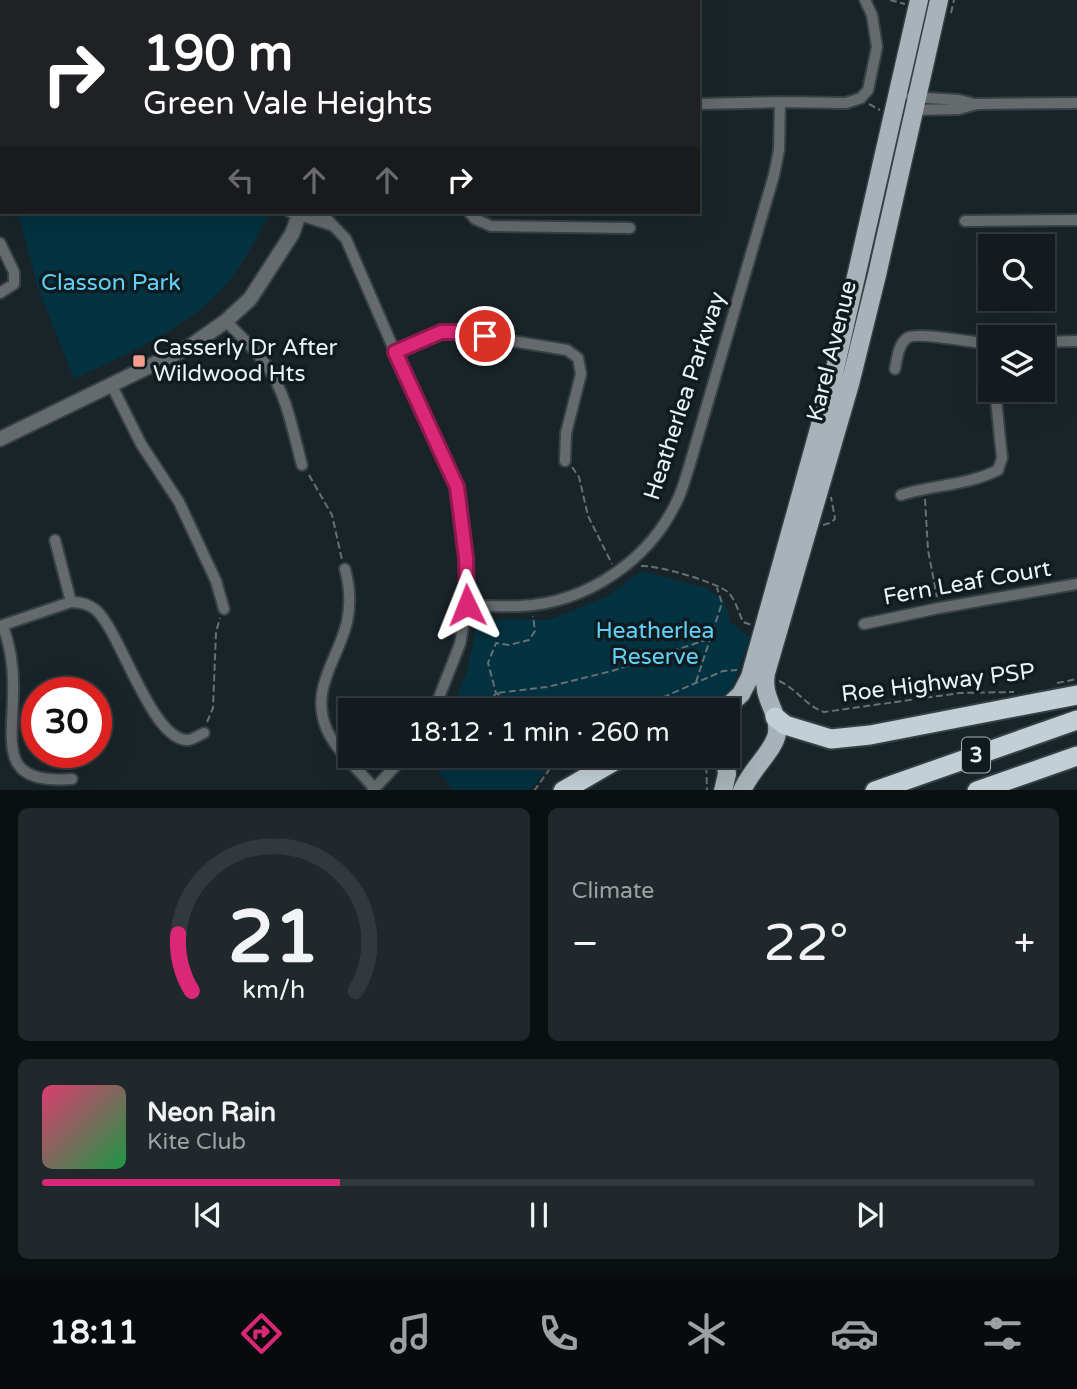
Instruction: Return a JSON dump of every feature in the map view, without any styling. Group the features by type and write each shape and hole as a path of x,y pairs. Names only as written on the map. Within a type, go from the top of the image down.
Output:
{"highway":[{"path":"773,713 785,725 831,739 870,735 1077,695"},
{"name":"3","path":"875,790 1077,720"},
{"name":"3","path":"977,790 1077,757"},
{"path":"563,790 602,768"}],"main road":[{"name":"Karel Avenue","path":"732,698 747,687 750,677 823,417 901,104 939,0"},
{"name":"Karel Avenue","path":"742,790 751,773 773,746 778,731 765,695 766,673 837,431 888,224 914,2"},
{"path":"856,282 860,285 866,284 877,239 888,224"},
{"path":"740,702 753,702 773,713"},
{"path":"723,790 727,768"}],"street":[{"path":"700,104 846,103 861,98 867,90 877,47 872,15 865,0"},
{"path":"901,104 959,100 976,104 1077,103"},
{"name":"Heatherlea Parkway","path":"467,605 532,605 580,593 617,573 639,555 660,531 677,502 689,467 774,175 779,150 780,102"},
{"path":"0,439 189,347 226,321 250,299 280,252 283,233 293,214"},
{"path":"297,214 337,228"},
{"path":"320,214 346,239 457,487 466,558 467,605 460,644 439,698"},
{"path":"470,214 491,226 629,228"},
{"path":"965,221 1077,220"},
{"path":"0,243 14,272 14,284 0,293"},
{"path":"226,321 257,353 272,374 284,400 302,465"},
{"path":"395,352 441,332 457,332 566,350 578,358 582,374 566,433 565,461"},
{"path":"895,369 900,347 908,337 920,334 978,342"},
{"path":"1055,342 1077,341"},
{"path":"112,386 141,444 179,502 216,581 224,609"},
{"path":"901,495 986,476 998,470 1002,458 996,402"},
{"path":"55,540 71,602"},
{"path":"345,569 350,589 347,624 327,671 321,703 324,719 335,743 373,789 393,768"},
{"name":"Fern Leaf Court","path":"864,624 1077,584"},
{"path":"72,779 46,779 29,774 13,755 10,740 13,671 8,639 1,626 71,602 83,603 96,609 113,633 137,685 164,727 176,737 188,740 204,733"}],"path":[{"path":"890,0 914,2"},
{"path":"861,98 873,108 901,104"},
{"path":"565,461 576,470 588,516 617,573"},
{"path":"302,465 332,514 345,569"},
{"path":"924,488 928,550 936,595"},
{"path":"636,567 644,565 717,586 729,593 743,622 753,625"},
{"path":"696,683 722,603 717,586"},
{"path":"505,698 496,693 488,663 496,643 509,645 529,640 536,632 532,605"},
{"path":"204,733 213,708 216,632 224,609"},
{"path":"493,698 496,693 547,687 612,671 709,639"},
{"path":"662,698 723,671 738,670"},
{"name":"Roe Highway PSP","path":"771,679 786,684 813,708 824,712 960,693 1021,691"},
{"name":"Roe Highway PSP","path":"1055,684 1077,679"},
{"path":"534,790 550,768"},
{"path":"706,768 707,790"}],"green space":[{"name":"Classon Park","path":"19,214 269,214 233,275 202,308 168,332 74,379 38,288"},
{"name":"Heatherlea Reserve","path":"641,571 706,588 725,602 730,622 750,637 731,691 723,698 456,698 467,671 477,625 484,619 549,620 606,597"},
{"path":"436,768 549,768 529,790 453,790"}],"place":[{"name":"Casserly Dr After Wildwood Hts","path":"139,361"}],"route":[{"path":"467,605 466,558 457,487 395,352 441,332 485,336"}]}
